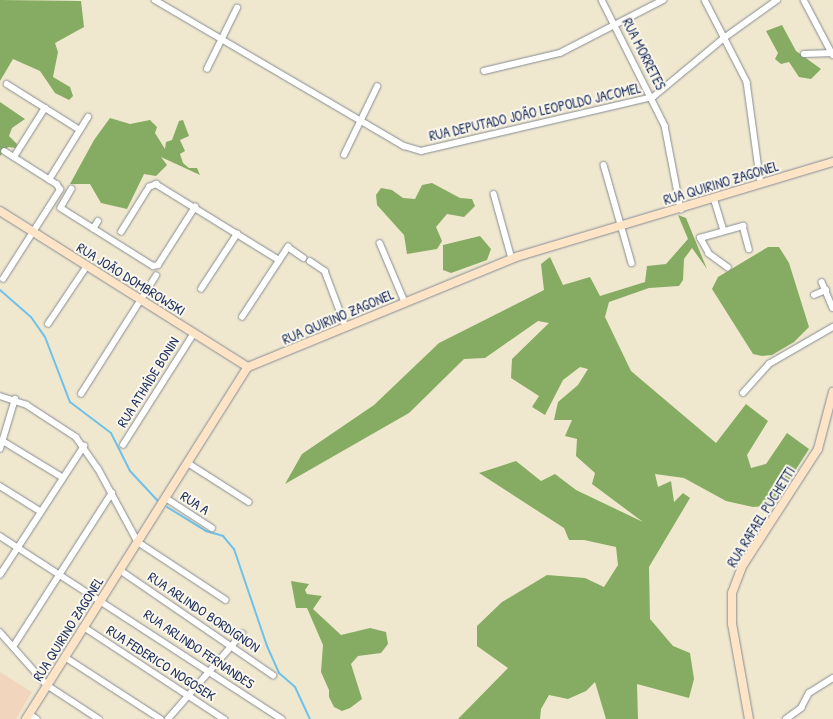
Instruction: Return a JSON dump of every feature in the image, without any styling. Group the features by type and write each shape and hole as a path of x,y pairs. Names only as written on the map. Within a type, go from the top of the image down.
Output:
{"street":[{"name":"RUA DEPUTADO JOÃO LEOPOLDO JACOMEL","path":"155,0 404,146 421,151 652,97 724,38 777,0"},
{"name":"RUA MORRETES","path":"602,0 652,97 669,138 681,208"},
{"path":"484,71 560,53 663,0"},
{"path":"705,0 749,89 762,184"},
{"path":"804,0 833,54 804,54"},
{"path":"207,69 237,8"},
{"path":"7,84 80,130"},
{"path":"344,155 377,87"},
{"path":"14,157 45,108"},
{"path":"49,180 88,117"},
{"path":"3,279 57,196 59,188 5,152"},
{"name":"RUA QUIRINO ZAGONEL","path":"28,716 248,367 512,258 833,162"},
{"path":"604,165 632,263"},
{"path":"121,232 154,184 195,207 279,260"},
{"path":"72,189 61,208 155,266 195,207"},
{"path":"494,194 512,258"},
{"path":"714,198 724,231"},
{"name":"RUA JOÃO DOMBROWSKI","path":"0,211 248,367"},
{"path":"94,229 98,222"},
{"path":"728,268 709,254 700,238 743,226 749,249"},
{"path":"201,289 237,234"},
{"path":"380,243 405,302"},
{"path":"242,317 288,247 325,271 346,327"},
{"path":"48,324 87,266"},
{"path":"81,394 156,276"},
{"path":"822,282 833,308"},
{"path":"814,295 826,290"},
{"path":"743,393 769,364 833,327"},
{"name":"RUA ATHAÍDE BONIN","path":"123,445 194,333"},
{"name":"RUA RAFAEL PUCHETTI","path":"749,719 732,624 732,593 743,565 818,450 833,392"},
{"path":"0,396 15,399 63,427 84,446 138,542 226,600"},
{"path":"0,449 15,399"},
{"path":"3,441 62,477"},
{"path":"0,575 62,477 84,446"},
{"path":"188,463 250,502"},
{"path":"0,486 40,511"},
{"path":"13,647 112,493"},
{"name":"RUA A","path":"166,498 212,528"},
{"name":"RUA ARLINDO FERNANDES","path":"0,536 102,599 282,719"},
{"name":"RUA ARLINDO BORDIGNON","path":"120,570 233,645 273,675"},
{"name":"RUA FEDERICO NOGOSEK","path":"84,627 224,719"},
{"path":"0,632 47,686 99,719"},
{"path":"168,719 242,634"},
{"path":"65,657 161,719"},
{"path":"786,719 801,708 809,693 833,678"},
{"path":"28,716 37,719"}],"shaded area":[{"path":"0,672 32,692 16,719 0,719"}],"green space":[{"path":"0,0 81,1 84,27 55,43 58,52 53,77 70,87 73,96 69,100 55,93 40,71 13,59 0,81"},
{"path":"782,25 796,51 821,69 811,79 799,77 789,62 781,64 775,59 778,53 766,31"},
{"path":"0,102 25,119 12,128 9,136 17,144 16,148 8,147 0,156"},
{"path":"110,118 130,124 150,120 157,127 155,133 165,149 166,142 172,140 179,121 183,120 189,136 180,140 185,151 180,154 183,163 189,168 197,168 200,175 161,157 167,165 156,176 144,174 127,209 101,203 90,184 70,184 94,140"},
{"path":"432,183 460,198 472,199 475,206 464,217 447,214 436,227 442,241 437,249 407,254 404,235 377,205 376,195 381,188 392,190 403,198 415,199 422,185"},
{"path":"678,215 686,218 707,269 692,248 684,259 683,280 679,286 649,288 609,302 605,317 631,371 716,443 746,404 768,421 747,455 751,468 766,464 787,433 809,449 773,505 753,507 726,501 684,478 655,474 658,487 671,481 674,502 683,493 690,498 649,567 650,619 673,646 690,653 694,679 689,698 637,684 638,719 606,719 595,682 586,691 568,699 549,695 541,709 540,719 458,719 508,668 477,646 477,626 502,602 547,575 585,578 604,587 618,565 616,547 584,540 569,540 564,528 479,473 516,461 541,481 555,474 576,490 643,522 592,484 595,473 576,456 577,439 565,436 572,420 554,420 558,402 578,385 588,369 580,367 563,380 545,415 532,407 539,396 511,378 512,359 549,323 538,321 485,358 464,359 409,413 285,484 302,454 374,405 439,343 544,290 541,264 550,257 563,285 590,277 600,296 645,282 647,266 666,264 688,239"},
{"path":"480,236 491,249 487,260 451,273 443,270 443,245"},
{"path":"768,247 779,247 789,263 809,327 794,342 772,355 762,356 753,354 712,289 718,277"},
{"path":"291,581 309,584 305,590 307,594 322,596 313,609 341,635 370,628 386,632 388,644 381,653 358,656 351,664 362,699 350,708 342,711 334,707 329,697 329,690 321,672 323,645 307,608 296,608"}],"waterway":[{"path":"0,290 31,317 45,337 70,402 111,433 130,471 157,500"},
{"path":"167,507 206,531 223,536 234,549 267,646 279,673 295,687 310,719"}]}
